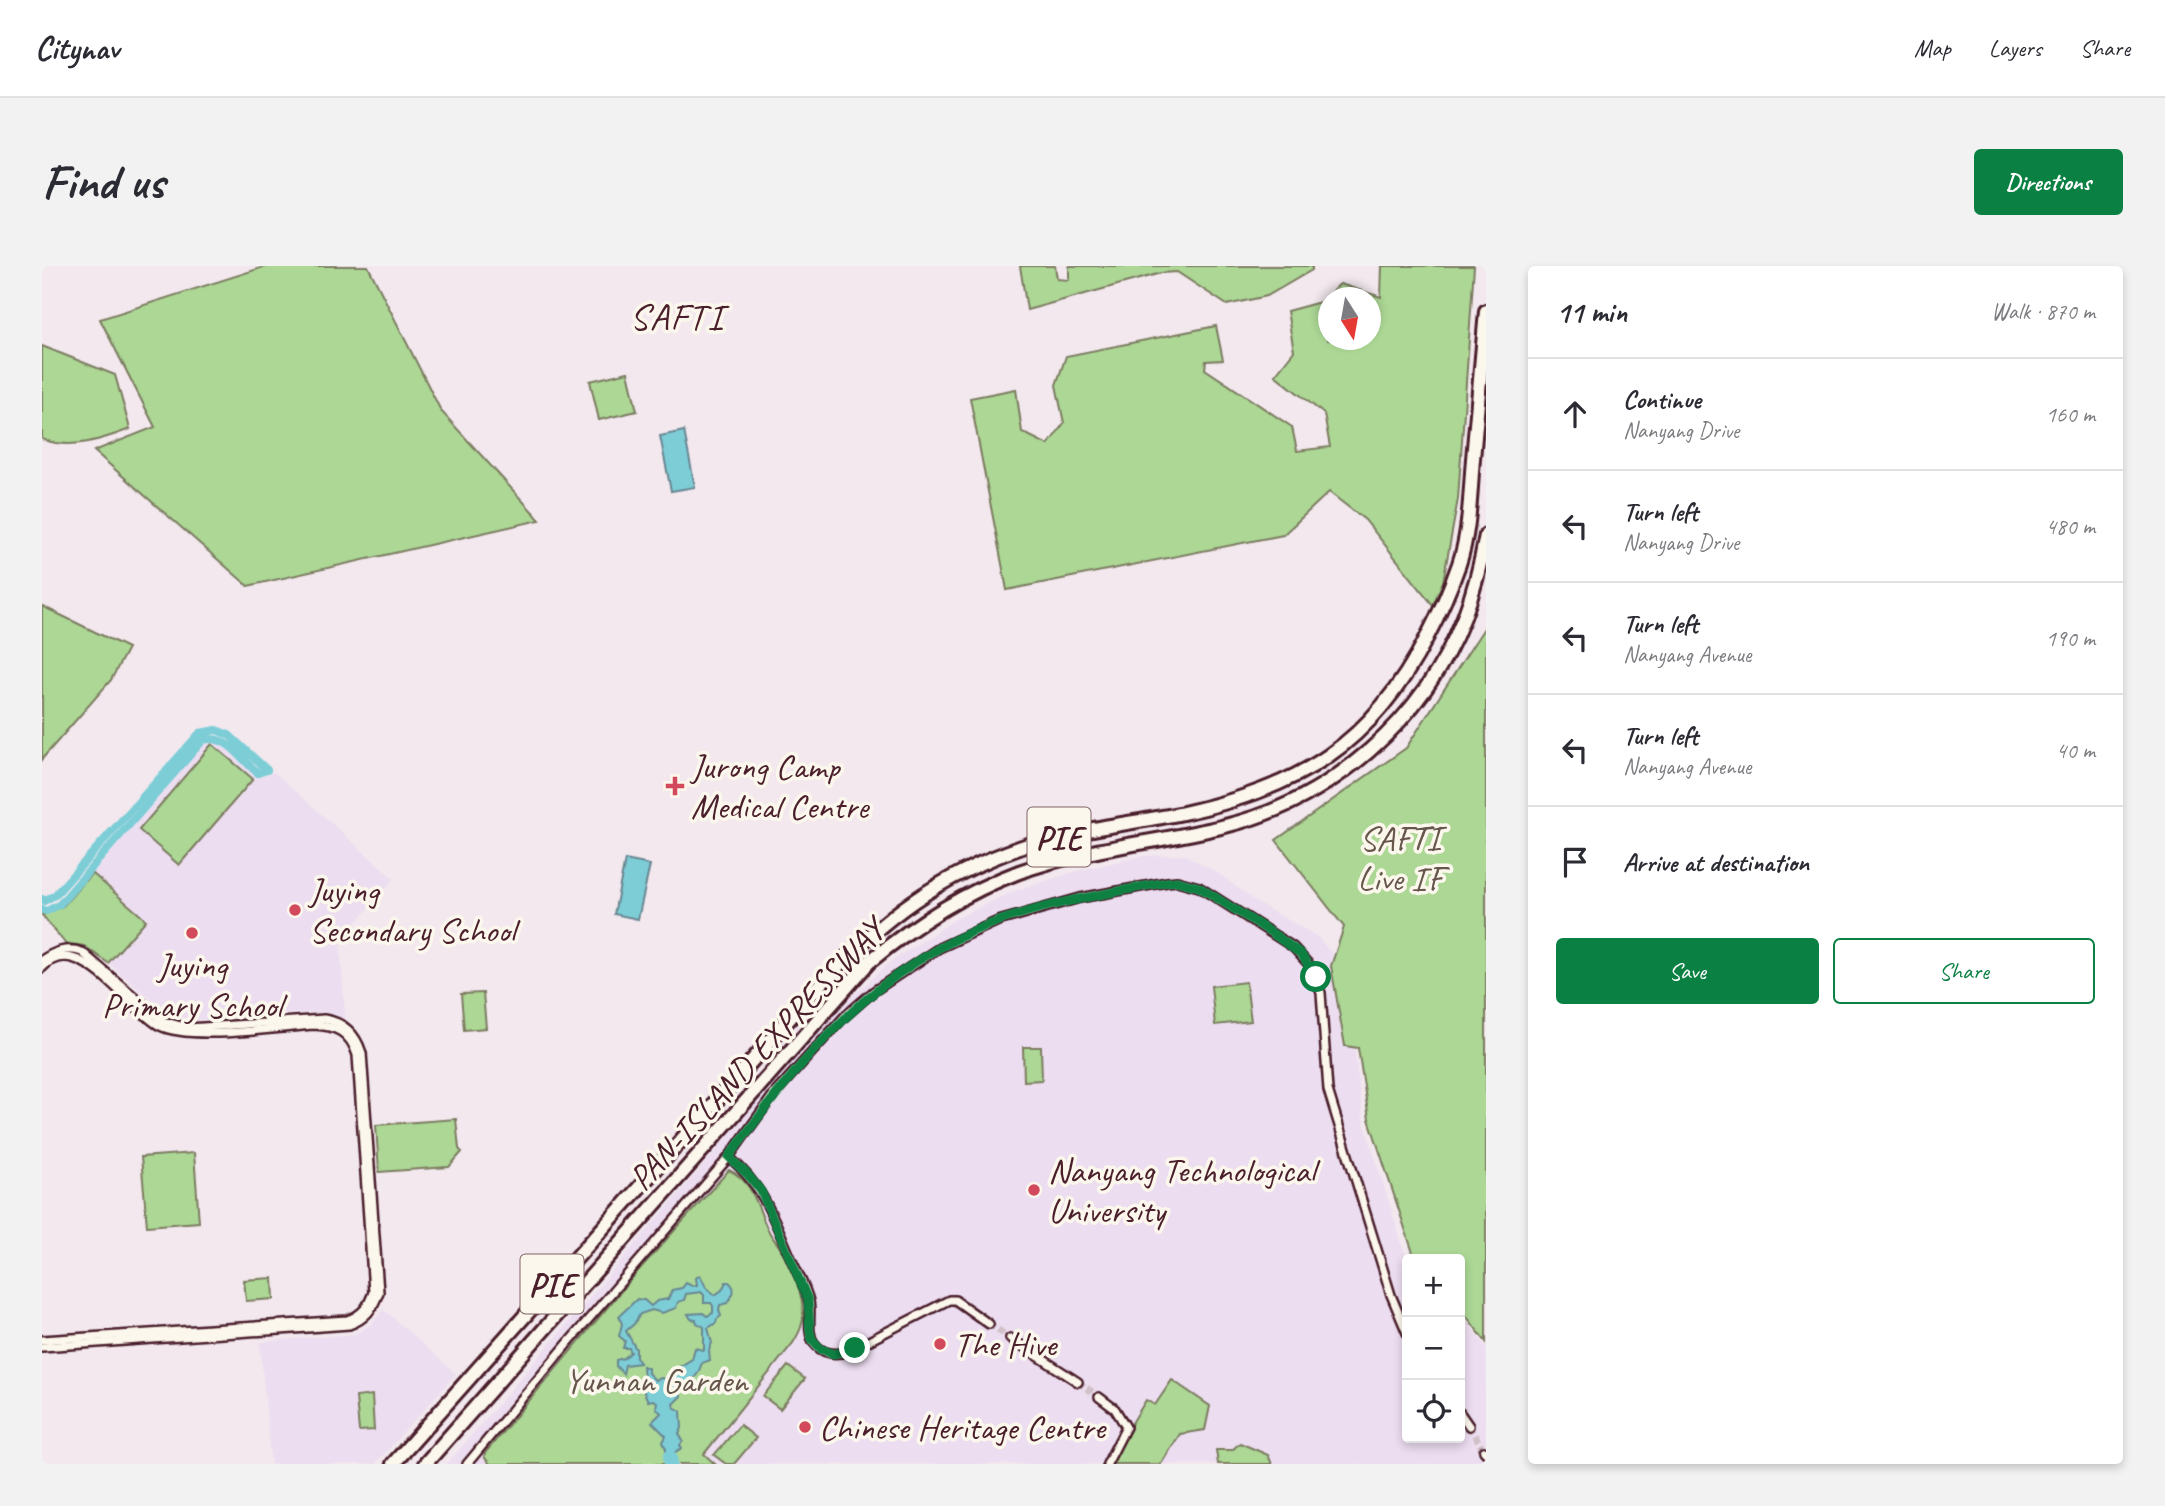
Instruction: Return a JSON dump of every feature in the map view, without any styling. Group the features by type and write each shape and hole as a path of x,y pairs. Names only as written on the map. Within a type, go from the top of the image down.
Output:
{"highway":[{"name":"PAN-ISLAND EXPRESSWAY","path":"394,1464 711,1104 857,945 883,923 935,886 986,862 1048,839 1207,808 1261,791 1300,774 1318,762 1366,726 1384,707 1411,668 1442,606 1459,563 1468,510 1486,311"},
{"name":"PAN-ISLAND EXPRESSWAY","path":"425,1464 869,962 916,925 955,901 996,881 1062,859 1169,839 1246,820 1296,800 1364,756 1404,716 1440,666 1464,618 1480,566 1486,535"}],"street":[{"path":"480,1464 470,1461 729,1157 774,1094 844,1017 874,991 918,960 961,936 990,924 1062,902 1167,882 1199,887 1293,947 1312,968 1321,993 1328,1090 1391,1296 1402,1321"},
{"path":"42,960 53,953 66,950 82,952 163,1021 175,1026 201,1027 324,1019 334,1020 345,1026 359,1042 362,1053 379,1292 370,1312 360,1321 349,1325 42,1347"},
{"path":"42,968 55,958 79,959 91,966 152,1020 182,1033 314,1025 332,1026 348,1037 357,1055 373,1292 365,1310 357,1317 347,1320 42,1340"},
{"path":"729,1157 748,1175 766,1202 808,1300 810,1332 815,1345 821,1349 834,1354 847,1352 949,1300 955,1300 989,1324"},
{"path":"1010,1338 1078,1382"},
{"path":"1099,1397 1115,1409 1126,1427 1107,1464"},
{"path":"1465,1420 1469,1426"}],"shaded area":[{"name":"Juying Secondary School","path":"212,741 221,744 254,773 264,776 274,772 394,879 340,941 345,1018 322,1012 196,1020 177,1018 163,1010 108,963 145,920 92,873 203,745"},
{"name":"Nanyang Technological University","path":"1185,855 1219,874 1256,902 1316,936 1337,959 1354,1045 1363,1119 1405,1254 1402,1254 1402,1443 1465,1443 1465,1318 1486,1347 1486,1464 447,1464 831,1016 890,962 956,919 1014,891 1081,870 1144,856"},
{"path":"383,1309 456,1374 375,1464 271,1464 260,1342 356,1334 372,1324"}],"green space":[{"path":"267,266 368,266 441,411 540,520 248,586 94,451 155,427 100,319"},
{"path":"1020,266 1055,266 1057,279 1069,280 1069,266 1312,266 1312,270 1267,296 1227,305 1177,272 1161,273 1027,310"},
{"path":"1382,266 1474,266 1458,499 1443,582 1433,605 1365,520 1329,492 1283,535 1007,590 970,398 1016,389 1022,432 1048,445 1064,423 1056,385 1066,356 1216,326 1223,360 1206,361 1205,369 1292,427 1297,451 1330,447 1324,414 1275,375 1294,351 1287,311 1318,303 1318,350 1381,350"},
{"path":"42,346 115,375 130,429 98,440 75,444 42,439"},
{"path":"628,372 637,411 599,420 590,381"},
{"path":"42,606 128,648 111,680 42,759"},
{"name":"SAFTI Live IF","path":"1486,625 1486,1342 1465,1314 1465,1254 1413,1254 1369,1119 1358,1048 1345,1046 1331,966 1344,927 1276,840 1406,748"},
{"path":"212,744 253,779 179,865 139,830"},
{"path":"92,873 146,920 108,963 84,946 65,943 42,915 63,906"},
{"path":"1246,982 1251,1021 1215,1025 1211,986"},
{"path":"483,993 486,1028 464,1030 461,994"},
{"path":"1023,1047 1041,1047 1042,1080 1024,1081"},
{"path":"456,1119 459,1149 462,1152 449,1167 379,1172 376,1125"},
{"path":"194,1153 199,1222 147,1226 141,1157"},
{"name":"Yunnan Garden","path":"729,1170 739,1176 752,1192 768,1230 788,1263 800,1293 803,1316 801,1328 793,1343 704,1454 715,1464 490,1464 484,1457 485,1453 638,1271"},
{"path":"273,1278 274,1299 246,1301 244,1280"},
{"path":"788,1366 805,1379 780,1409 763,1396"},
{"path":"1172,1380 1210,1406 1205,1430 1180,1434 1161,1464 1107,1464 1146,1400 1155,1405"},
{"path":"372,1395 374,1430 359,1431 356,1397"},
{"path":"740,1425 756,1438 734,1464 726,1464 714,1455"},
{"path":"1240,1443 1268,1455 1272,1464 1218,1464 1216,1450 1232,1450"}],"water":[{"path":"684,431 695,487 671,491 660,436"},
{"path":"625,860 650,865 638,919 614,914"},
{"path":"700,1275 706,1287 715,1295 722,1290 726,1282 732,1285 733,1292 728,1303 720,1305 721,1316 708,1328 712,1343 709,1350 710,1360 702,1363 688,1386 681,1387 681,1396 673,1404 681,1411 682,1428 679,1434 683,1441 680,1445 682,1448 674,1453 673,1457 666,1456 663,1442 666,1436 652,1422 661,1413 656,1408 657,1402 648,1401 642,1388 632,1388 631,1384 644,1381 643,1366 648,1368 648,1373 655,1380 669,1380 679,1367 692,1359 695,1348 704,1350 704,1327 688,1314 703,1313 707,1316 713,1313 713,1306 711,1303 704,1303 704,1295 701,1292 686,1294 676,1308 662,1313 652,1310 640,1314 626,1331 640,1363 625,1365 623,1374 616,1366 616,1360 631,1352 629,1348 623,1348 625,1341 619,1336 622,1324 619,1316 637,1299 644,1300 651,1306 657,1301 668,1299 672,1290 682,1288 686,1283 697,1285 696,1278"}],"waterway":[{"path":"42,899 44,901 55,895 200,733 216,730 229,735 267,770 258,773 227,744 212,739 203,740 60,904 47,911 42,910"},
{"path":"670,1457 671,1464"}],"tunnel":[{"path":"989,1324 1010,1338"},
{"path":"1078,1382 1099,1397"},
{"path":"1469,1426 1484,1451"}],"place":[{"name":"Jurong Camp Medical Centre","path":"675,786"},
{"name":"Juying Secondary School","path":"295,910"},
{"name":"Juying Primary School","path":"192,933"},
{"name":"Nanyang Technological University","path":"1034,1190"},
{"name":"The Hive","path":"940,1344"},
{"name":"Chinese Heritage Centre","path":"805,1427"}],"district":[{"name":"SAFTI","path":"677,316"}],"route":[{"path":"855,1348 840,1354 829,1354 815,1345 810,1332 811,1312 808,1300 761,1191 729,1157 774,1094 844,1017 874,991 939,948 961,936 998,922 1062,902 1177,881 1199,887 1293,947 1312,968 1316,977"}]}
